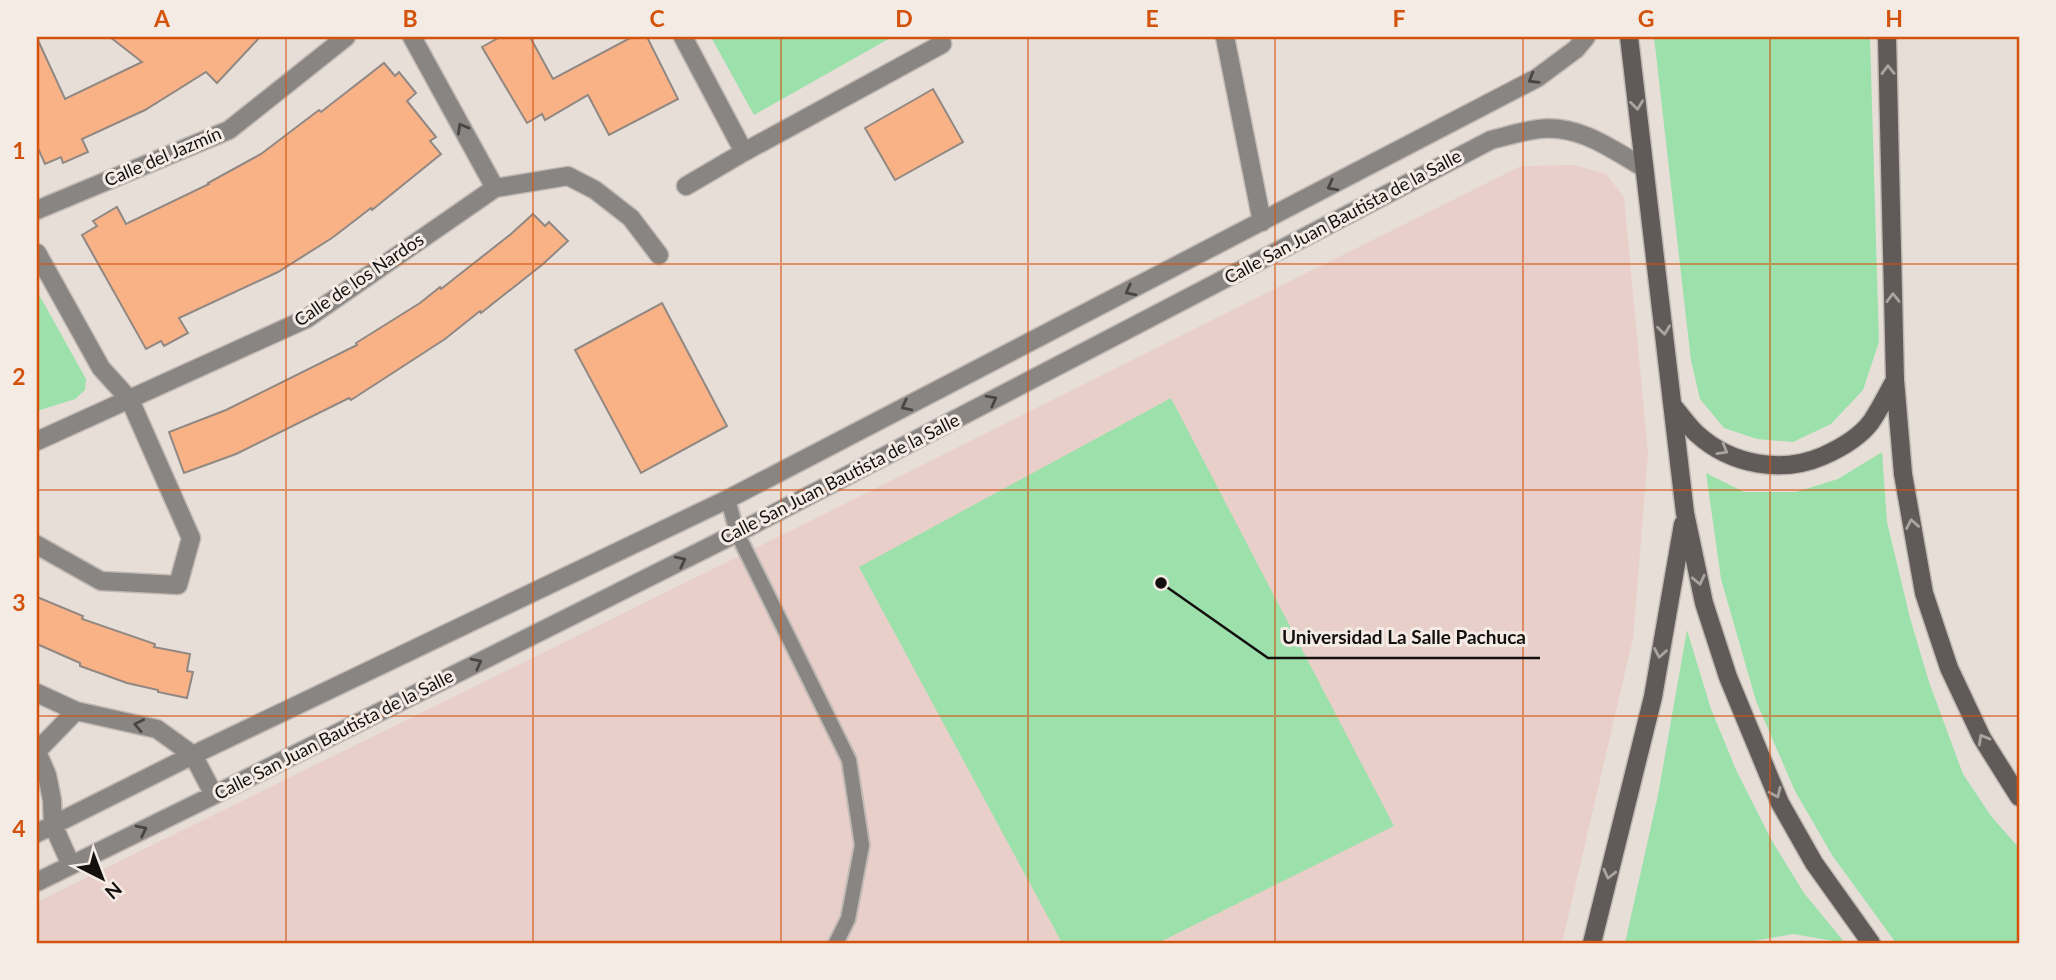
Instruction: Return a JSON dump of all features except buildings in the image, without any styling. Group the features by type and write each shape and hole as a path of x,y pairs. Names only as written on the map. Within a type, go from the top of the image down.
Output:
{"main road":[{"path":"1629,37 1685,513 1703,603 1728,677 1780,803 1814,863 1871,943"},
{"path":"1887,37 1895,380 1903,474 1924,593 1949,668 1976,727 2019,797"},
{"path":"1673,406 1698,435 1729,455 1755,464 1784,466 1811,461 1844,447 1870,424 1895,380"},
{"path":"1592,943 1653,697 1685,513"}],"street":[{"name":"Calle del Jazmín","path":"37,210 229,130 346,37"},
{"path":"412,37 495,188"},
{"path":"683,37 744,152"},
{"path":"686,186 942,44 940,37"},
{"path":"1225,37 1262,222"},
{"name":"Calle San Juan Bautista de la Salle","path":"45,829 193,755 728,499 1537,78 1576,49 1586,37"},
{"name":"Calle San Juan Bautista de la Salle","path":"37,881 737,533 1491,140 1541,128 1571,131 1596,139 1644,168"},
{"name":"Calle de los Nardos","path":"37,441 306,319 495,188 568,176 595,190 631,218 659,255"},
{"path":"37,253 101,368 130,400 191,538 178,585 102,581 37,545"},
{"path":"37,693 76,711 157,729 193,755 214,795"},
{"path":"71,865 45,829 52,800 47,775 37,751 76,711"}],"lane":[{"path":"728,499 737,533 849,760 862,845 848,919 836,943"}],"shaded area":[{"path":"1574,165 1606,174 1624,197 1648,454 1633,638 1562,943 37,943 37,902 796,528 1521,166"}],"green space":[{"path":"711,37 892,37 754,115"},
{"path":"1654,37 1870,37 1879,342 1863,390 1831,424 1793,442 1757,439 1724,428 1700,399 1691,361"},
{"path":"37,291 86,379 85,390 75,399 37,411"},
{"path":"1171,398 1394,826 1158,943 1062,943 859,567"},
{"path":"1882,452 1887,522 1910,618 1929,682 1963,774 1991,816 2019,848 2019,943 1896,943 1832,855 1795,791 1756,701 1721,579 1706,473 1744,492 1796,492 1838,479"},
{"path":"1687,630 1711,709 1737,772 1772,841 1804,893 1845,943 1793,934 1743,943 1625,943 1658,795"}],"place":[{"name":"Universidad La Salle Pachuca","path":"1161,583"}]}
